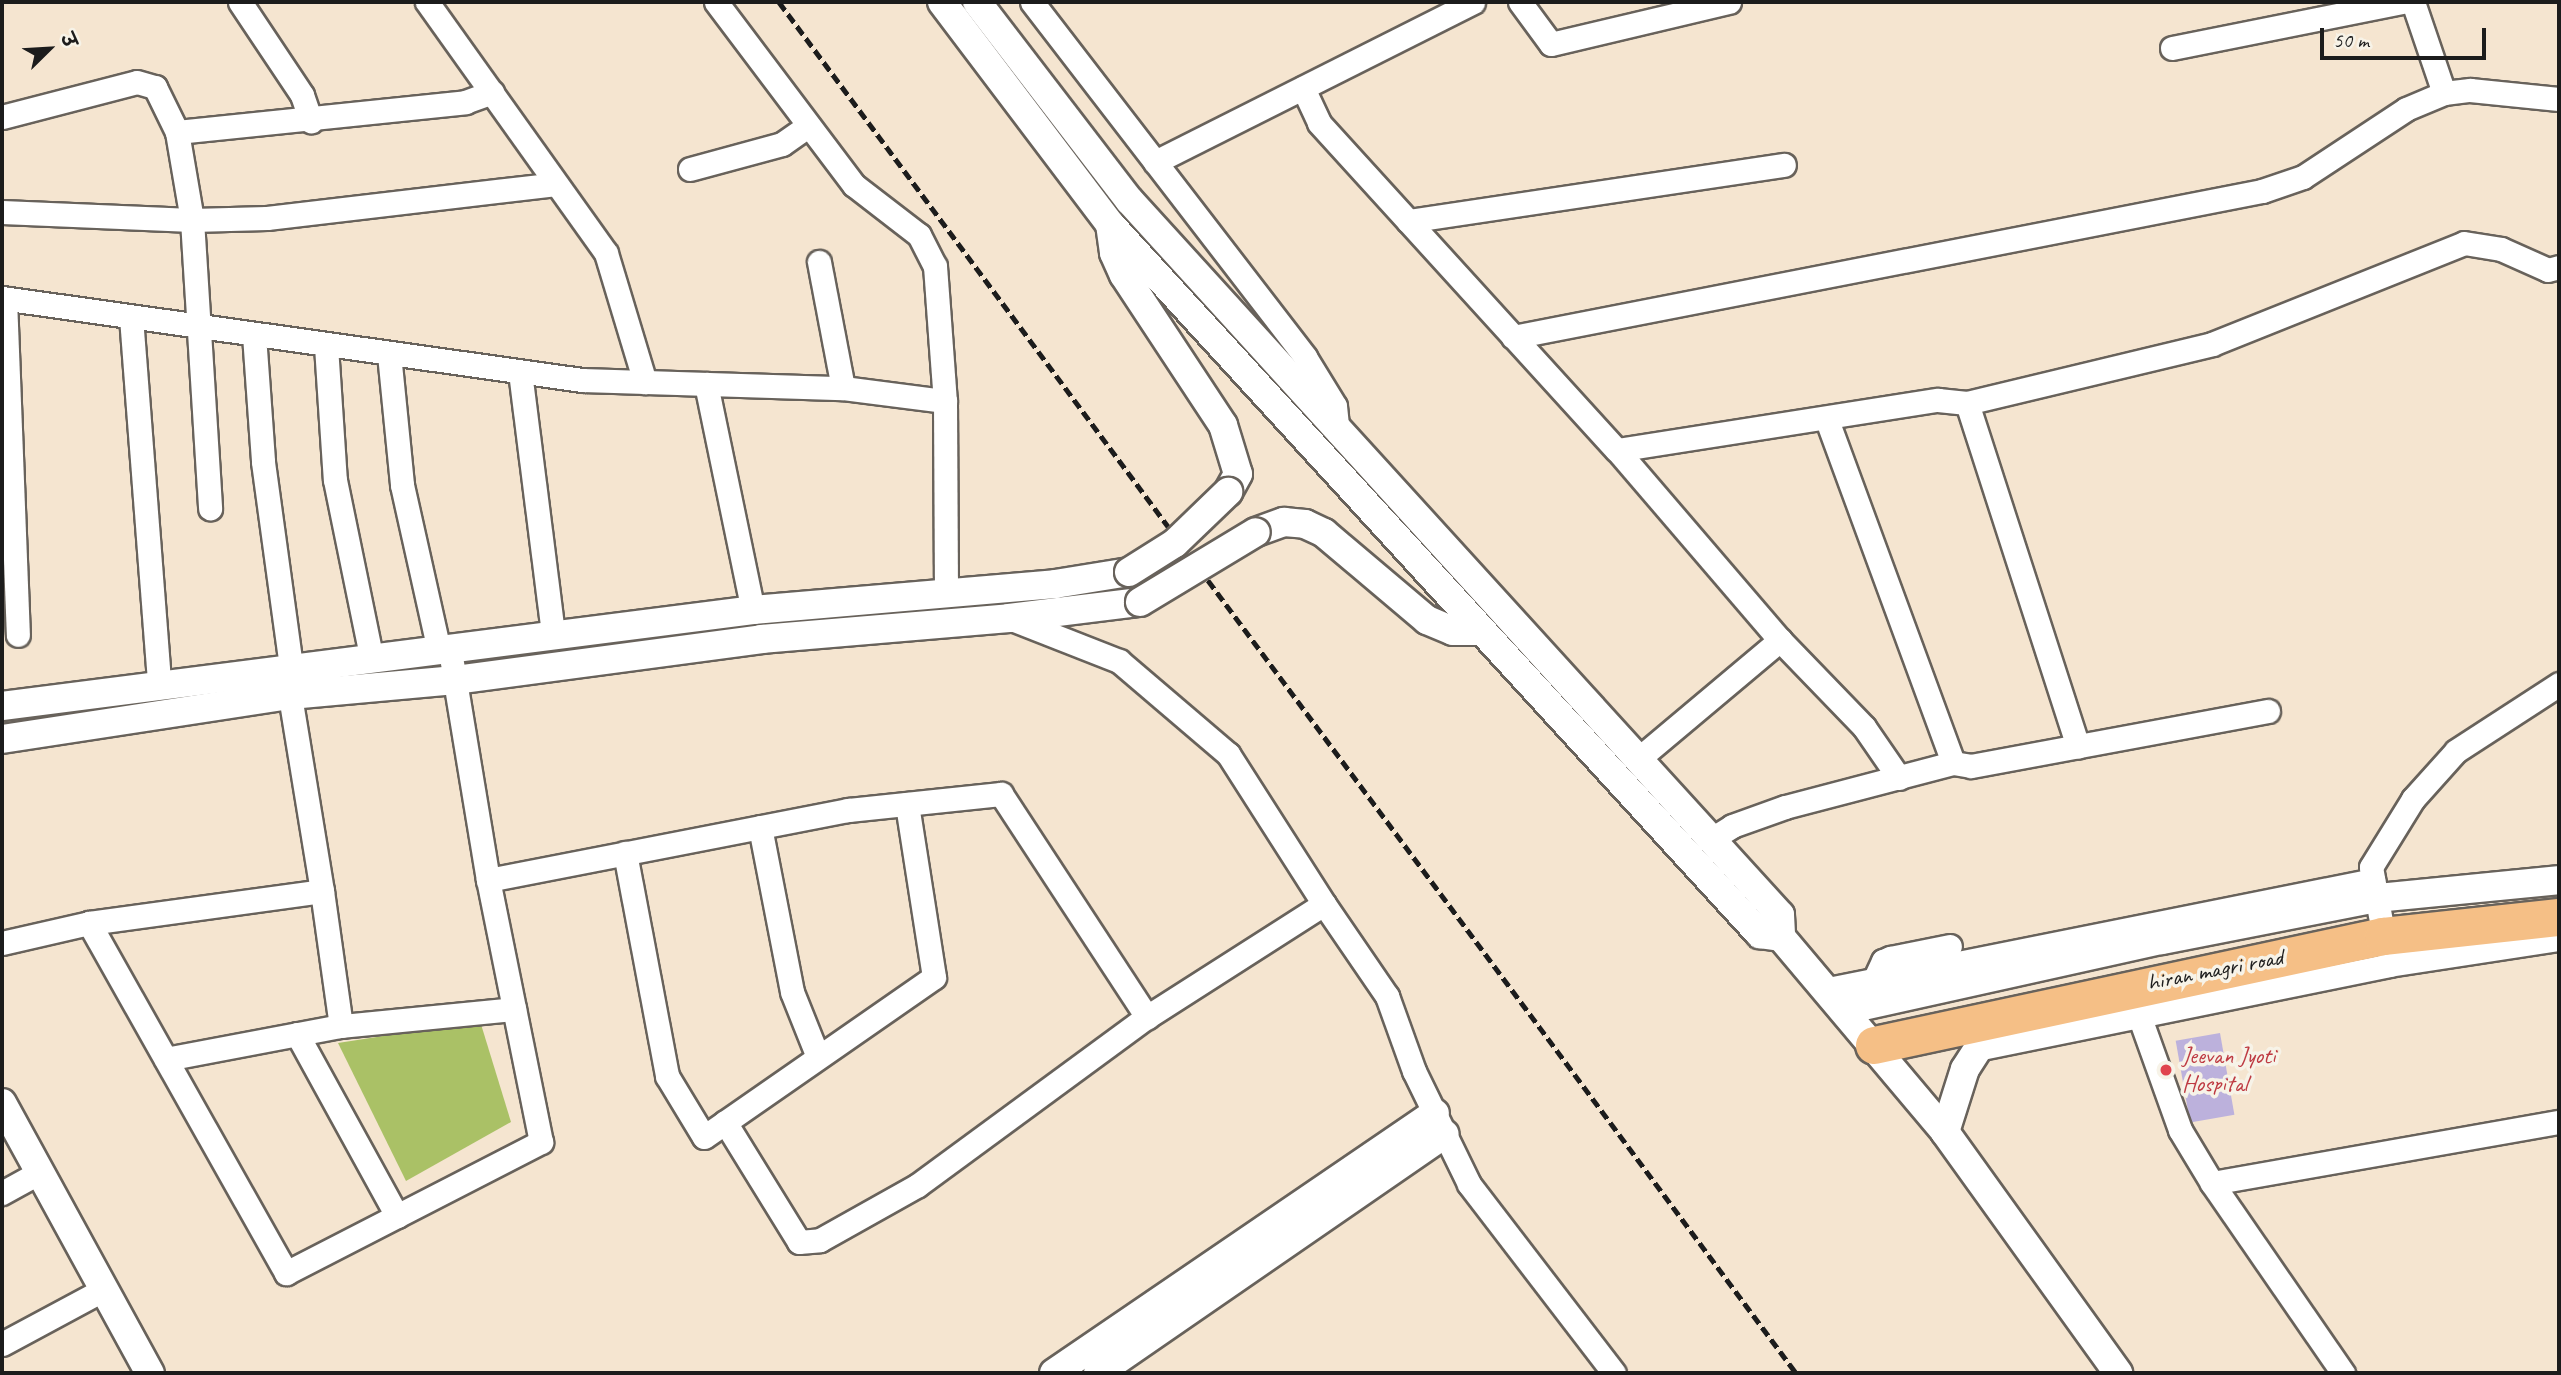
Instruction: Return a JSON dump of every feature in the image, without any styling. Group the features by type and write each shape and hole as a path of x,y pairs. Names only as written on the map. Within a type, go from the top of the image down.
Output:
{"main road":[{"name":"hiran magri road","path":"1874,1045 1999,1016 2134,1002 2559,917"}],"street":[{"path":"240,2 302,95 311,121"},
{"path":"427,2 606,253 645,382"},
{"path":"716,2 854,185 919,235 935,266 945,401 946,593"},
{"path":"942,2 1110,224 1760,934 1781,937"},
{"path":"977,2 1129,200 1338,433 1780,915 1781,937 1836,999 1945,1132 2118,1373"},
{"path":"1032,2 1304,357 1335,406 1338,433"},
{"path":"1155,162 1473,2"},
{"path":"1520,2 1551,44 1729,2"},
{"path":"2172,48 2403,2"},
{"path":"2413,2 2444,93"},
{"path":"2,117 148,82 155,86 177,132 192,220 210,508"},
{"path":"1303,88 1319,123 1616,450 1780,640 1864,727 1899,778"},
{"path":"1513,337 2262,191 2303,177 2406,109 2444,93 2470,90 2559,99"},
{"path":"177,132 311,121 465,102 492,92"},
{"path":"690,169 782,144 808,126"},
{"path":"1408,221 1784,165"},
{"path":"2,212 192,220 267,218 556,184"},
{"path":"2,739 290,681 371,656 444,651 753,610 946,593 1129,572 1175,543 1228,492 1238,474 1223,425 1124,275 1114,253 1110,224"},
{"path":"1616,450 1827,420 1938,400 1967,403 2212,344 2464,243 2501,248 2548,270 2559,267"},
{"path":"819,262 843,388"},
{"path":"18,635 3,298 520,372 645,382 843,388 945,401"},
{"path":"131,317 159,683"},
{"path":"254,335 263,462 290,681 341,1026"},
{"path":"326,345 335,480 371,656"},
{"path":"89,923 286,1273 541,1142 488,880 455,680 444,651 402,485 389,354"},
{"path":"520,372 553,635"},
{"path":"706,384 753,610"},
{"path":"1967,403 2078,746"},
{"path":"1827,420 1953,764"},
{"path":"2,706 159,683 455,680 761,639 1009,618 1140,602 1256,532 1284,522 1305,523 1324,533 1427,620 1453,631 1481,631"},
{"path":"1009,618 1119,662 1228,754 1324,904 1387,996 1440,1124 1469,1184 1614,1373"},
{"path":"1637,760 1780,640"},
{"path":"2559,684 2456,751 2425,782 2374,882 2386,951 2559,939"},
{"path":"1710,840 1732,826 1785,807 1953,764 1971,766 2268,711"},
{"path":"488,880 760,827 907,804 1000,794 1147,1017"},
{"path":"625,853 667,1076 705,1137 934,977 907,804"},
{"path":"760,827 792,992 818,1057"},
{"path":"1836,999 1875,978 1883,961 1890,958 2374,882 2559,880"},
{"path":"1836,999 2149,943 2374,882"},
{"path":"2,943 89,923 322,891"},
{"path":"725,1122 799,1242 820,1240 918,1185 1147,1017 1324,904"},
{"path":"1976,1049 2134,1002 2180,1130 2212,1183 2343,1373"},
{"path":"166,1059 341,1026 514,1009"},
{"path":"1945,1132 1954,1098 1976,1049 1999,1016"},
{"path":"297,1034 397,1216"},
{"path":"2,1103 150,1373"},
{"path":"2212,1183 2559,1122"},
{"path":"1054,1373 1440,1124"},
{"path":"1098,1373 1440,1124"},
{"path":"2,1193 40,1172"},
{"path":"2,1345 104,1289"}],"green space":[{"path":"480,1021 511,1122 406,1181 338,1043"}],"building":[{"path":"2220,1033 2234,1115 2190,1123 2176,1041"}],"railway":[{"path":"779,2 1796,1373"}],"place":[{"name":"Jeevan Jyoti Hospital","path":"2166,1070"}]}
